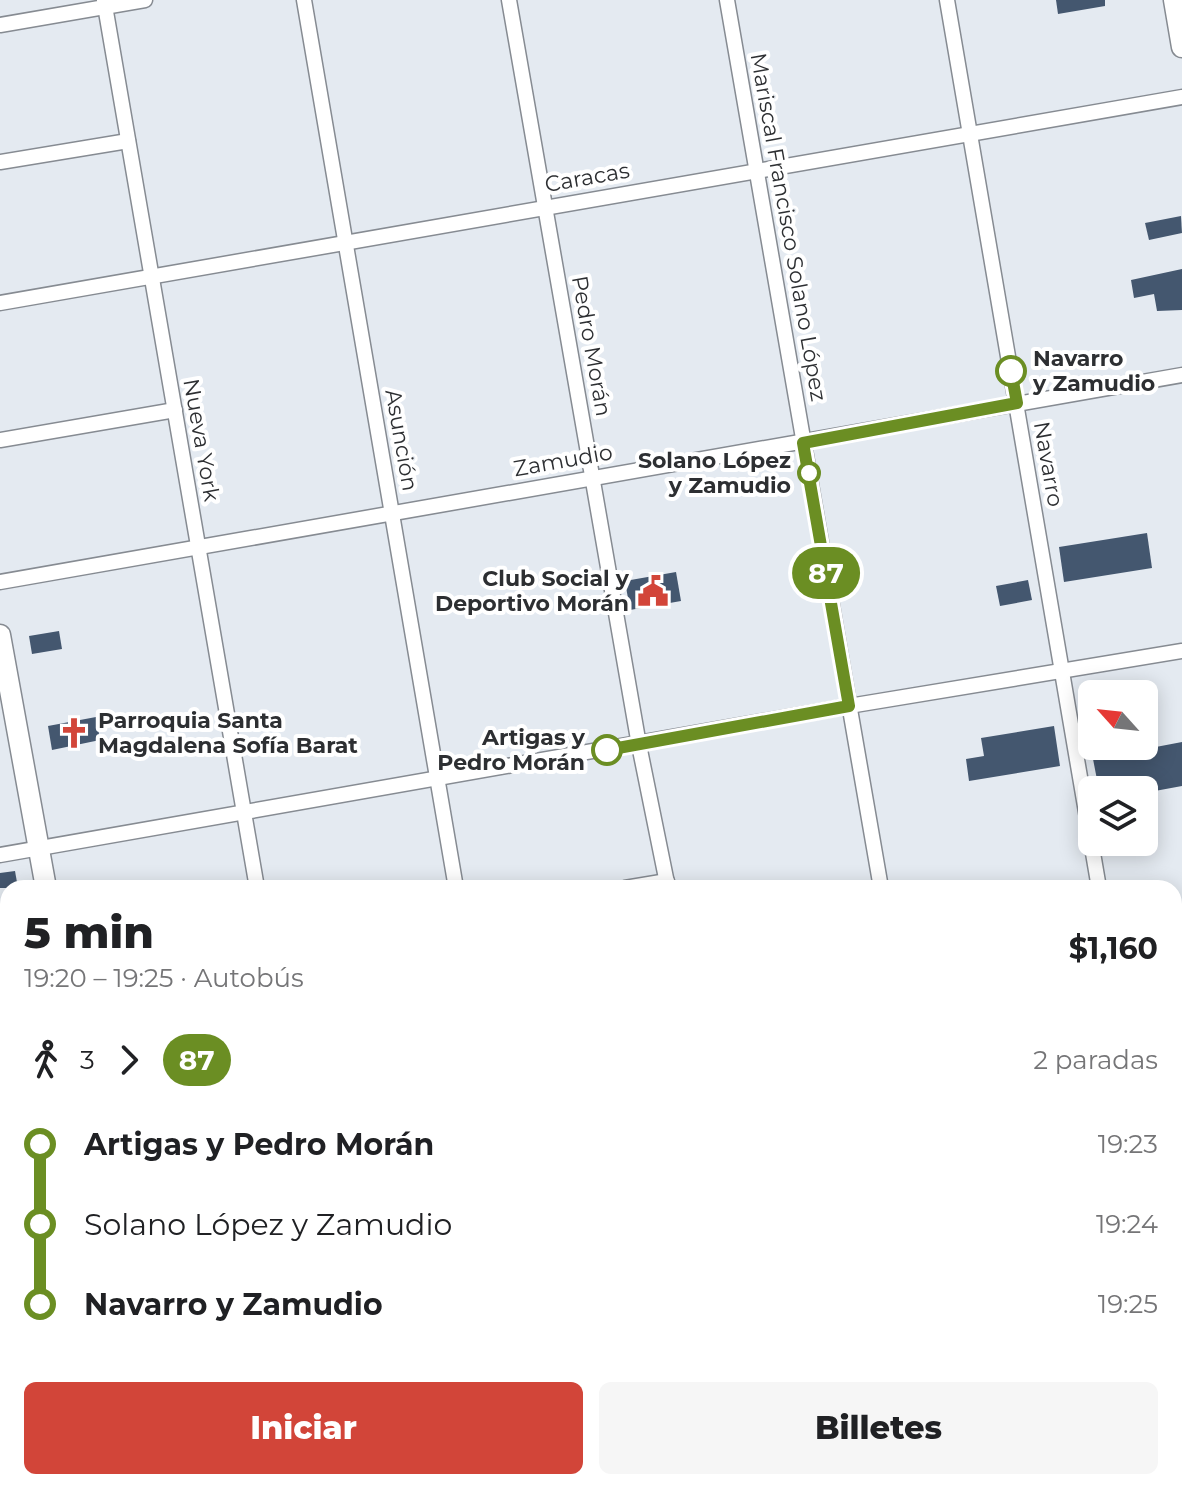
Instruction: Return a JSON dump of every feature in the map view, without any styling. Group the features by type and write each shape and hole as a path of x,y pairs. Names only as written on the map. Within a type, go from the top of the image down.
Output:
{"main road":[{"path":"1174,0 1182,47"},
{"path":"0,635 45,880"}],"street":[{"path":"0,25 105,4 145,0"},
{"name":"Asunción","path":"304,0 455,880"},
{"name":"Pedro Morán","path":"509,0 639,745 666,880"},
{"name":"Mariscal Francisco Solano López","path":"727,0 880,880"},
{"name":"Navarro","path":"947,0 1098,880"},
{"name":"Nueva York","path":"105,4 256,880"},
{"name":"Caracas","path":"0,303 1182,97"},
{"path":"0,162 128,141"},
{"name":"Zamudio","path":"0,582 1182,375"},
{"path":"0,440 175,410"},
{"path":"0,855 849,706 1182,651"}],"building":[{"path":"1056,0 1105,0 1105,6 1058,14"},
{"path":"1181,216 1182,233 1149,240 1145,223"},
{"path":"1182,269 1182,310 1157,311 1154,294 1134,298 1131,280"},
{"path":"1147,533 1152,568 1064,582 1059,547"},
{"name":"Club Social y Deportivo Morán","path":"676,572 681,601 630,610 625,581"},
{"path":"1028,580 1032,600 1000,606 996,586"},
{"path":"59,631 62,649 32,654 29,636"},
{"name":"Parroquia Santa Magdalena Sofía Barat","path":"96,717 100,740 52,750 48,726"},
{"path":"1054,726 1060,766 969,781 966,759 984,756 981,738"},
{"path":"1182,742 1182,786 1158,790 1158,776 1096,776 1093,760 1158,760 1158,747"},
{"path":"15,871 17,880 0,880 0,873"}],"bus line":[{"name":"87","path":"607,750 849,706 803,443 1017,403 1011,371"}],"place":[{"name":"Navarro y Zamudio","path":"1011,371"},
{"name":"Solano López y Zamudio","path":"809,473"},
{"name":"Club Social y Deportivo Morán","path":"653,591"},
{"name":"Parroquia Santa Magdalena Sofía Barat","path":"74,733"},
{"name":"Artigas y Pedro Morán","path":"607,750"}]}
